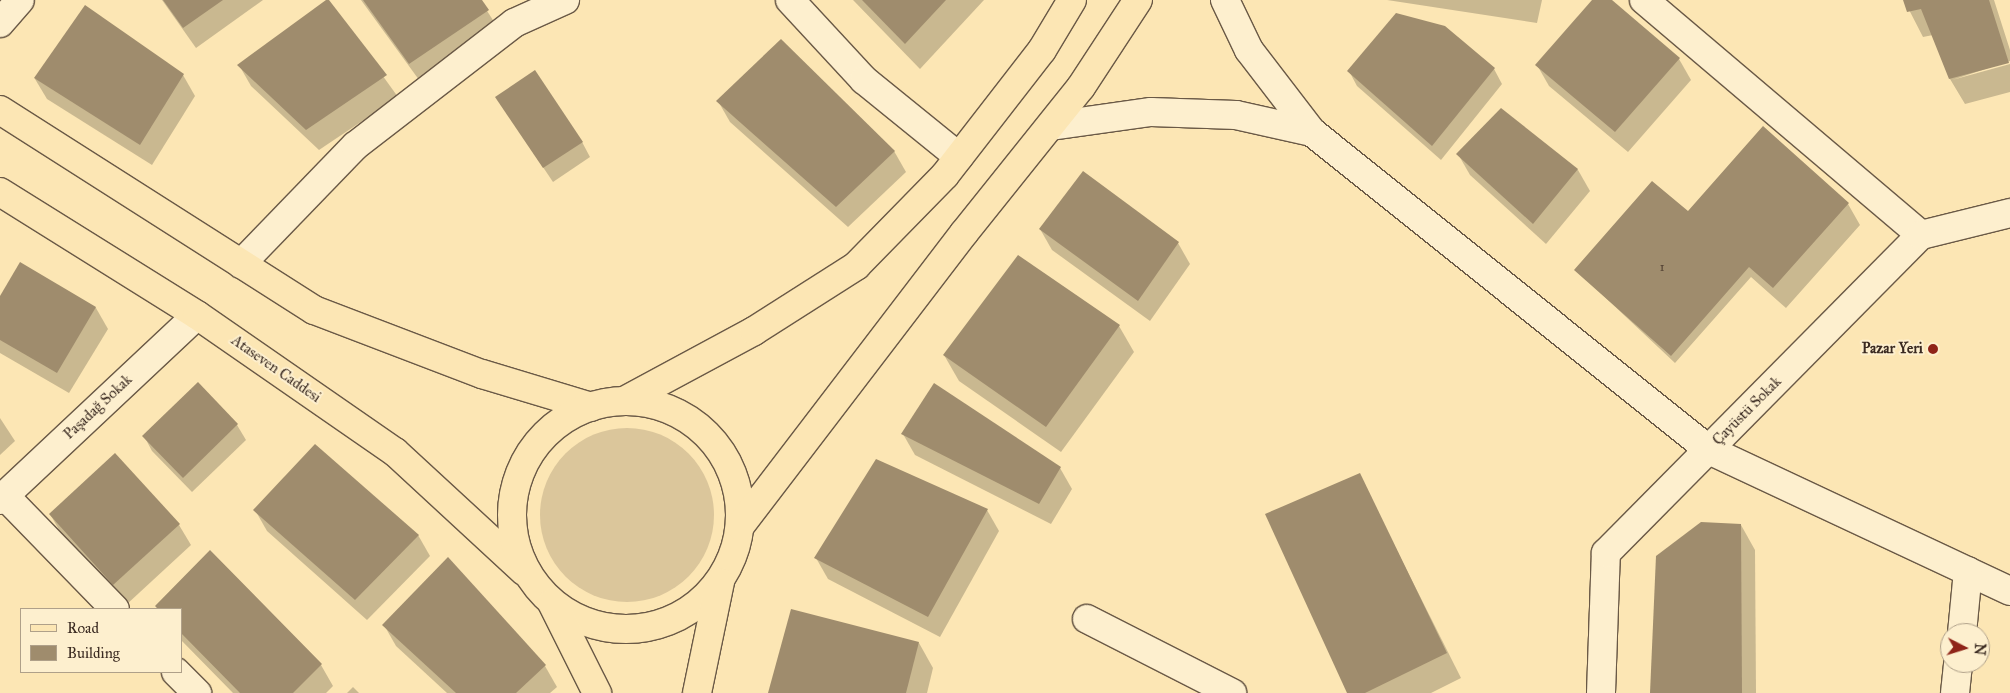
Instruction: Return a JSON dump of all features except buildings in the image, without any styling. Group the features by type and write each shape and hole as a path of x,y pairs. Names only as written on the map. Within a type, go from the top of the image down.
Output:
{"main road":[{"path":"624,401 754,331 856,266 959,157 1042,50 1072,0"},
{"path":"740,526 964,233 1082,87 1138,0"},
{"path":"0,110 314,310 482,374 591,407"},
{"name":"Ataseven Caddesi","path":"0,192 197,315 395,452 530,576"},
{"path":"552,602 587,622 610,629 642,629 673,620 700,603 720,580 734,554 740,526 737,487 722,452 696,424 662,406 624,401 591,407 560,422 535,446 519,476 512,510 516,544 530,576 552,602 597,693"},
{"path":"697,693 720,580"}],"street":[{"path":"0,23 20,0"},
{"path":"241,264 355,146 514,23 565,0"},
{"path":"790,0 864,80 959,157"},
{"path":"1225,0 1249,50 1312,132 1709,450 2010,591"},
{"path":"1644,0 1922,235 2010,213"},
{"path":"1051,126 1151,112 1236,115 1312,132"},
{"name":"Çayüstü Sokak","path":"1601,693 1606,554 1922,235"},
{"name":"Paşadağ Sokak","path":"2,497 197,315"},
{"path":"2,497 114,608"},
{"path":"1963,623 1968,571"},
{"path":"1088,619 1232,693"},
{"path":"177,673 197,693"},
{"path":"1955,693 1957,673"}],"shaded area":[{"path":"618,428 636,428 668,438 694,460 704,474 710,490 714,524 704,556 682,582 668,592 652,598 636,602 618,602 586,592 560,570 550,556 544,540 540,524 540,506 550,474 572,448 586,438 602,432"}],"place":[{"name":"Pazar Yeri","path":"1933,349"}]}
